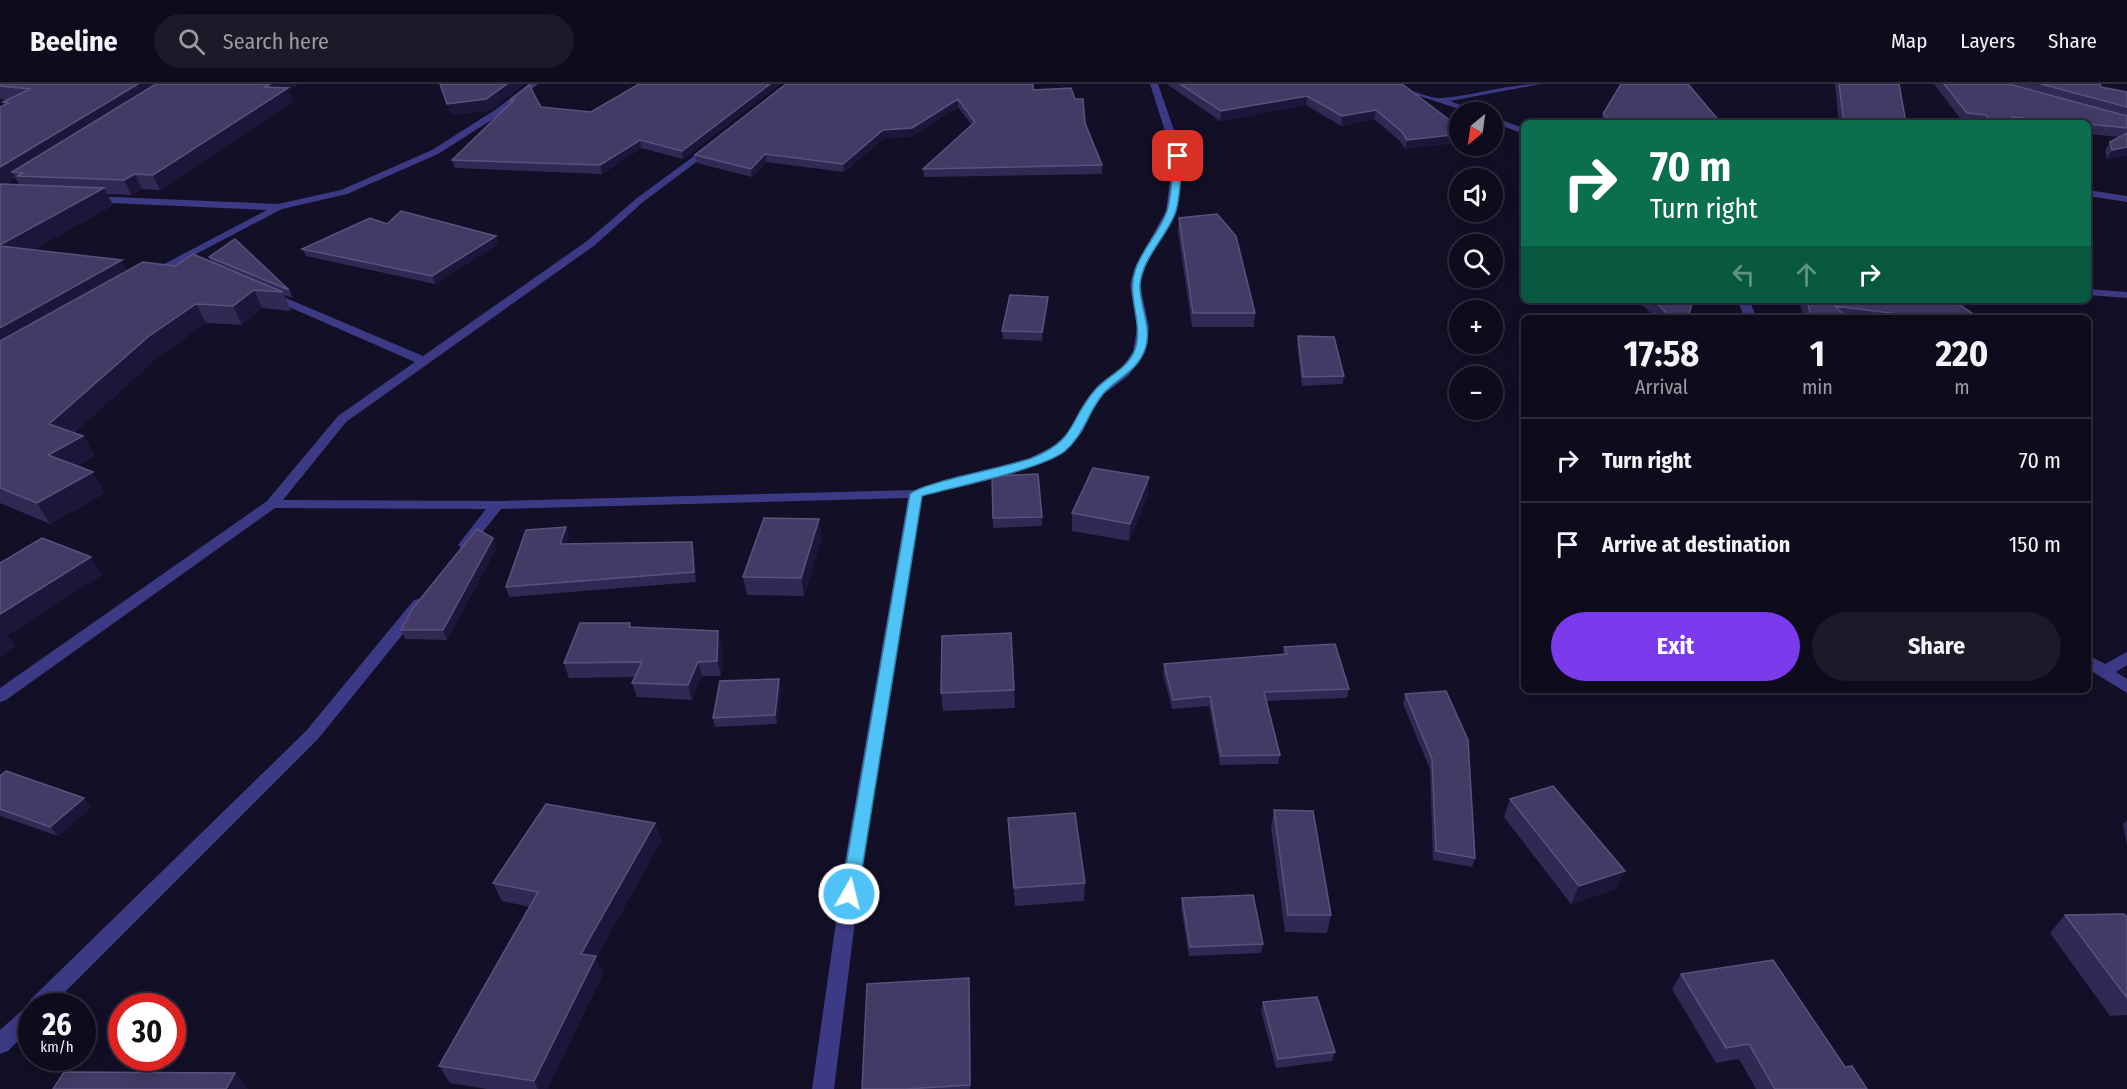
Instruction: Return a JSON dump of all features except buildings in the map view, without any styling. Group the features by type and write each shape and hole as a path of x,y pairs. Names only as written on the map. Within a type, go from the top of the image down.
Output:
{"street":[{"path":"141,280 279,207 344,192 435,152 498,112 534,84"},
{"path":"272,504 497,505 916,494 1035,461 1060,449 1077,431 1085,412 1100,391 1124,373 1139,352 1143,327 1135,285 1140,267 1171,211 1178,156 1154,84"},
{"path":"1387,84 1449,102"},
{"path":"1443,100 1537,84"},
{"path":"1503,123 1521,130"},
{"path":"0,696 272,504 342,419 422,360 591,243 640,200 725,136"},
{"path":"2091,193 2125,199 2127,184"},
{"path":"81,198 279,207"},
{"path":"181,257 202,266"},
{"path":"255,289 422,360"},
{"path":"2091,292 2127,295"},
{"path":"823,1089 852,873 916,494"},
{"path":"454,560 497,505"},
{"path":"51,993 312,735 432,587"},
{"path":"2104,672 2127,658"},
{"path":"2091,663 2127,687"},
{"path":"0,1044 18,1027"}],"route":[{"path":"849,894 916,494 1035,461 1060,449 1077,431 1085,412 1100,391 1124,373 1139,352 1143,327 1135,285 1140,267 1171,211 1178,156"}]}
